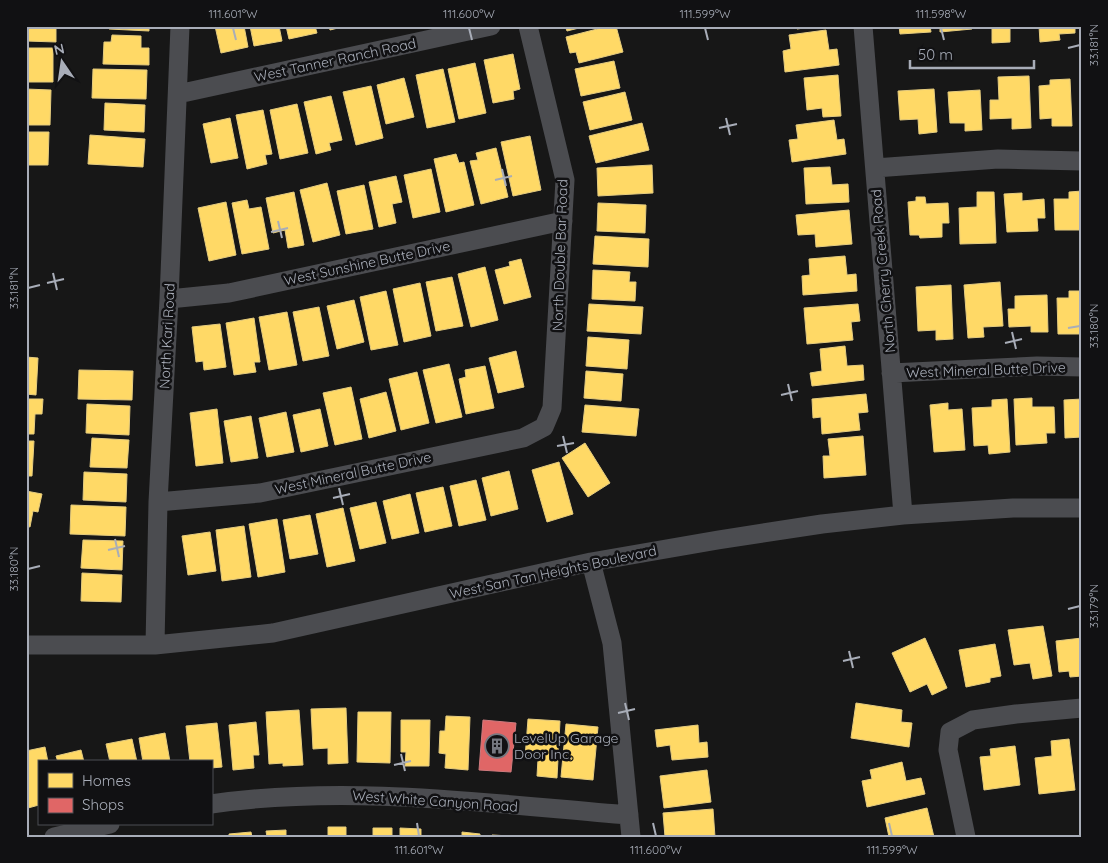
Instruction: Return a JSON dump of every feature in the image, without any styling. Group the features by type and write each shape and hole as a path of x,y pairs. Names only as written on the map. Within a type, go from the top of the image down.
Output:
{"street":[{"name":"North Kari Road","path":"155,645 158,502 170,299 180,26"},
{"name":"West Tanner Ranch Road","path":"178,94 492,26"},
{"name":"North Double Bar Road","path":"528,26 565,180 552,408 544,427"},
{"name":"North Cherry Creek Road","path":"863,26 903,516"},
{"path":"874,168 998,160 1082,161"},
{"name":"West Sunshine Butte Drive","path":"170,299 228,293 564,220"},
{"name":"West Mineral Butte Drive","path":"891,374 1037,366 1082,367"},
{"name":"West Mineral Butte Drive","path":"158,502 260,493 523,438 544,427"},
{"name":"West San Tan Heights Boulevard","path":"26,645 155,645 273,633 591,562 718,540 822,524 903,516 1013,508 1082,508"},
{"path":"591,562 612,643 631,837"},
{"path":"966,837 948,750 950,732 973,720 1082,708"},
{"name":"West White Canyon Road","path":"212,804 240,800 372,795 629,814"},
{"path":"54,837 101,826"}],"building: Homes":[{"path":"26,26 56,26 56,42 26,41"},
{"path":"109,26 149,26 149,31 109,29"},
{"path":"215,26 244,26 248,47 221,53"},
{"path":"250,26 279,26 282,41 254,46"},
{"path":"286,26 315,26 317,33 289,39"},
{"path":"329,26 346,26 330,30"},
{"path":"565,26 587,26 567,31"},
{"path":"609,26 616,26 623,52 579,63 576,52 570,53 566,37"},
{"path":"796,26 818,26 797,29"},
{"path":"899,26 930,26 931,32 900,34"},
{"path":"940,26 972,26 972,29 940,32"},
{"path":"992,26 1010,26 1010,42 992,43"},
{"path":"1039,26 1075,26 1075,33 1059,34 1060,40 1040,42"},
{"path":"826,30 829,50 837,49 839,65 785,72 783,51 791,49 789,35"},
{"path":"112,35 141,36 141,48 149,48 149,65 103,64 104,42 111,42"},
{"path":"26,48 53,48 53,82 26,82"},
{"path":"513,54 520,89 513,91 514,99 493,103 484,60"},
{"path":"614,61 620,88 581,96 575,69"},
{"path":"475,63 486,113 459,119 448,69"},
{"path":"93,69 147,70 146,99 92,98"},
{"path":"443,69 455,122 427,128 416,75"},
{"path":"838,75 841,116 823,117 822,108 807,110 804,78"},
{"path":"1029,76 1031,128 1012,129 1012,118 990,119 990,100 999,100 998,77"},
{"path":"404,78 414,117 386,124 377,85"},
{"path":"1070,79 1072,126 1052,126 1052,118 1040,119 1039,86 1050,85 1050,80"},
{"path":"371,86 383,138 356,145 343,92"},
{"path":"26,89 51,90 50,125 26,125"},
{"path":"934,89 937,132 919,134 918,119 900,120 898,91"},
{"path":"980,90 982,130 965,131 965,123 950,123 948,92"},
{"path":"625,92 632,120 590,130 583,102"},
{"path":"331,96 342,140 329,143 331,150 316,154 304,102"},
{"path":"105,103 145,105 144,132 104,130"},
{"path":"297,104 308,153 280,159 270,110"},
{"path":"263,110 272,154 265,155 267,164 247,169 236,115"},
{"path":"230,118 238,158 211,163 203,124"},
{"path":"834,120 837,140 844,139 846,154 792,162 789,140 798,139 796,125"},
{"path":"642,123 649,150 596,163 589,136"},
{"path":"26,132 49,132 48,165 26,165"},
{"path":"90,135 145,139 143,167 88,164"},
{"path":"530,136 541,190 513,196 501,142"},
{"path":"496,148 508,197 481,204 470,161 478,160 476,153"},
{"path":"456,154 459,163 464,162 474,205 446,212 434,159"},
{"path":"652,165 653,193 598,196 597,168"},
{"path":"830,167 832,185 848,184 849,202 806,204 804,168"},
{"path":"431,169 440,212 413,218 404,175"},
{"path":"396,176 402,202 392,204 396,223 379,227 369,182"},
{"path":"327,183 340,235 313,242 300,190"},
{"path":"364,185 373,229 346,234 337,191"},
{"path":"1082,191 1082,230 1055,230 1054,199 1069,199 1069,192"},
{"path":"294,192 304,245 288,248 285,230 273,233 266,198"},
{"path":"977,192 994,192 996,243 960,244 959,208 977,207"},
{"path":"1022,193 1022,201 1044,199 1045,218 1037,218 1038,231 1007,232 1004,194"},
{"path":"916,197 925,197 926,204 948,203 949,223 942,223 942,237 920,238 919,235 910,235 908,202 916,201"},
{"path":"247,200 249,209 261,207 269,249 242,254 232,203"},
{"path":"226,202 236,255 209,261 198,208"},
{"path":"598,203 646,205 645,233 597,231"},
{"path":"849,210 852,244 816,247 815,234 798,235 796,215"},
{"path":"595,236 649,239 648,267 593,264"},
{"path":"845,256 847,275 856,274 857,291 803,295 802,276 810,275 809,259"},
{"path":"521,259 531,297 504,304 495,270 510,266 509,262"},
{"path":"485,267 498,320 471,327 458,274"},
{"path":"593,270 630,272 629,282 636,282 635,301 592,299"},
{"path":"452,277 463,326 436,331 426,282"},
{"path":"1000,282 1003,326 983,327 984,337 968,338 964,285"},
{"path":"420,283 431,336 404,342 393,289"},
{"path":"951,285 953,339 936,340 936,330 918,331 916,287"},
{"path":"386,291 398,345 371,350 360,297"},
{"path":"1069,291 1082,291 1082,334 1058,334 1057,298 1069,298"},
{"path":"1047,295 1048,332 1031,332 1031,326 1009,327 1008,309 1015,309 1015,296"},
{"path":"354,300 364,342 337,349 327,306"},
{"path":"589,304 643,307 641,334 587,331"},
{"path":"858,304 860,321 851,322 853,340 807,344 804,308"},
{"path":"319,307 329,356 303,361 293,312"},
{"path":"287,312 297,365 269,370 259,317"},
{"path":"254,318 260,362 254,362 256,372 234,375 226,323"},
{"path":"220,324 226,367 204,370 203,361 196,362 192,327"},
{"path":"588,337 629,340 627,369 586,366"},
{"path":"845,346 847,366 863,365 864,380 812,386 810,373 822,371 820,349"},
{"path":"516,351 524,387 498,393 489,358"},
{"path":"26,357 38,358 36,395 26,394"},
{"path":"449,364 462,417 436,423 423,370"},
{"path":"485,366 494,408 466,414 459,379 466,377 465,370"},
{"path":"79,370 133,371 132,400 78,399"},
{"path":"586,371 623,374 621,401 584,398"},
{"path":"417,372 429,423 401,430 389,379"},
{"path":"351,387 362,439 335,445 323,393"},
{"path":"386,392 396,431 369,438 360,399"},
{"path":"866,394 868,412 858,413 860,430 822,434 821,417 813,418 812,399"},
{"path":"1032,398 1032,407 1054,407 1055,433 1046,433 1047,443 1016,445 1014,399"},
{"path":"26,399 43,399 42,414 35,414 34,434 26,434"},
{"path":"1007,399 1010,452 989,454 988,445 974,446 972,408 992,407 992,400"},
{"path":"1082,399 1082,437 1065,438 1064,400"},
{"path":"948,403 948,410 962,409 965,450 934,452 930,405"},
{"path":"87,404 130,406 129,435 86,433"},
{"path":"585,405 639,409 636,436 582,432"},
{"path":"217,409 223,463 196,466 190,413"},
{"path":"320,409 328,446 301,452 293,415"},
{"path":"286,412 294,452 267,457 259,418"},
{"path":"251,416 258,458 231,462 224,421"},
{"path":"863,436 866,475 824,478 823,456 830,456 828,439"},
{"path":"92,438 129,440 127,468 90,467"},
{"path":"26,441 34,441 32,476 26,476"},
{"path":"585,443 610,483 588,497 562,458"},
{"path":"559,462 573,514 547,522 532,470"},
{"path":"509,471 518,509 491,516 482,478"},
{"path":"84,472 127,474 126,502 83,500"},
{"path":"476,480 486,520 459,526 450,486"},
{"path":"443,487 452,526 425,532 416,493"},
{"path":"26,491 42,494 38,512 33,511 30,527 26,526"},
{"path":"410,494 419,533 392,539 383,501"},
{"path":"376,502 386,543 360,549 350,508"},
{"path":"71,505 126,507 125,536 70,534"},
{"path":"343,508 355,561 327,567 316,514"},
{"path":"310,515 318,554 290,559 283,520"},
{"path":"277,519 285,572 258,577 249,524"},
{"path":"244,526 251,577 222,581 216,530"},
{"path":"210,532 216,571 188,575 182,536"},
{"path":"83,540 123,541 122,570 81,568"},
{"path":"82,573 122,575 121,602 81,601"},
{"path":"1043,626 1052,676 1033,679 1030,663 1014,665 1008,630"},
{"path":"925,638 947,688 932,695 927,684 910,692 892,653"},
{"path":"1082,638 1082,676 1070,677 1069,671 1059,672 1056,641"},
{"path":"995,644 1001,676 990,678 990,682 966,687 959,650"},
{"path":"856,703 902,710 901,722 912,723 909,747 851,738"},
{"path":"346,708 348,763 328,764 328,748 313,749 311,709"},
{"path":"299,710 303,765 283,766 283,763 269,764 266,712"},
{"path":"358,712 391,712 390,763 357,762"},
{"path":"446,716 470,717 468,770 445,768 446,754 439,753 440,731 445,731"},
{"path":"528,719 560,721 557,778 537,776 538,759 525,758"},
{"path":"401,720 430,720 429,766 405,766 406,752 401,752"},
{"path":"256,722 259,755 253,755 254,768 233,770 229,725"},
{"path":"217,723 222,767 212,768 212,760 190,760 186,726"},
{"path":"566,724 598,727 593,780 561,777"},
{"path":"698,725 699,743 707,742 708,757 672,760 670,745 657,747 655,730"},
{"path":"165,733 170,760 143,760 139,738"},
{"path":"132,739 137,760 110,760 106,744"},
{"path":"1069,739 1075,790 1039,794 1035,758 1052,756 1051,741"},
{"path":"1015,746 1020,785 984,790 980,757 991,756 990,749"},
{"path":"45,747 48,760 38,760 38,805 28,808 26,800 26,751"},
{"path":"81,750 84,760 57,760 56,756"},
{"path":"902,762 906,781 921,778 925,794 867,807 862,781 872,779 870,770"},
{"path":"707,770 711,802 664,808 660,776"},
{"path":"927,808 934,837 889,837 885,818"},
{"path":"713,809 715,837 665,837 663,813"},
{"path":"328,827 346,827 346,837 314,837 328,836"},
{"path":"373,828 392,828 392,837 373,837"},
{"path":"400,828 421,829 421,837 400,837"},
{"path":"286,830 286,837 267,837 266,831"},
{"path":"251,832 252,837 229,837 229,834"},
{"path":"462,832 480,834 480,837 462,837"},
{"path":"492,835 510,836 510,837 492,837"}],"building: Shops":[{"name":"LevelUp Garage Door Inc.","path":"483,720 516,723 511,772 479,770"}],"place":[{"name":"LevelUp Garage Door Inc.","path":"497,746"}]}
